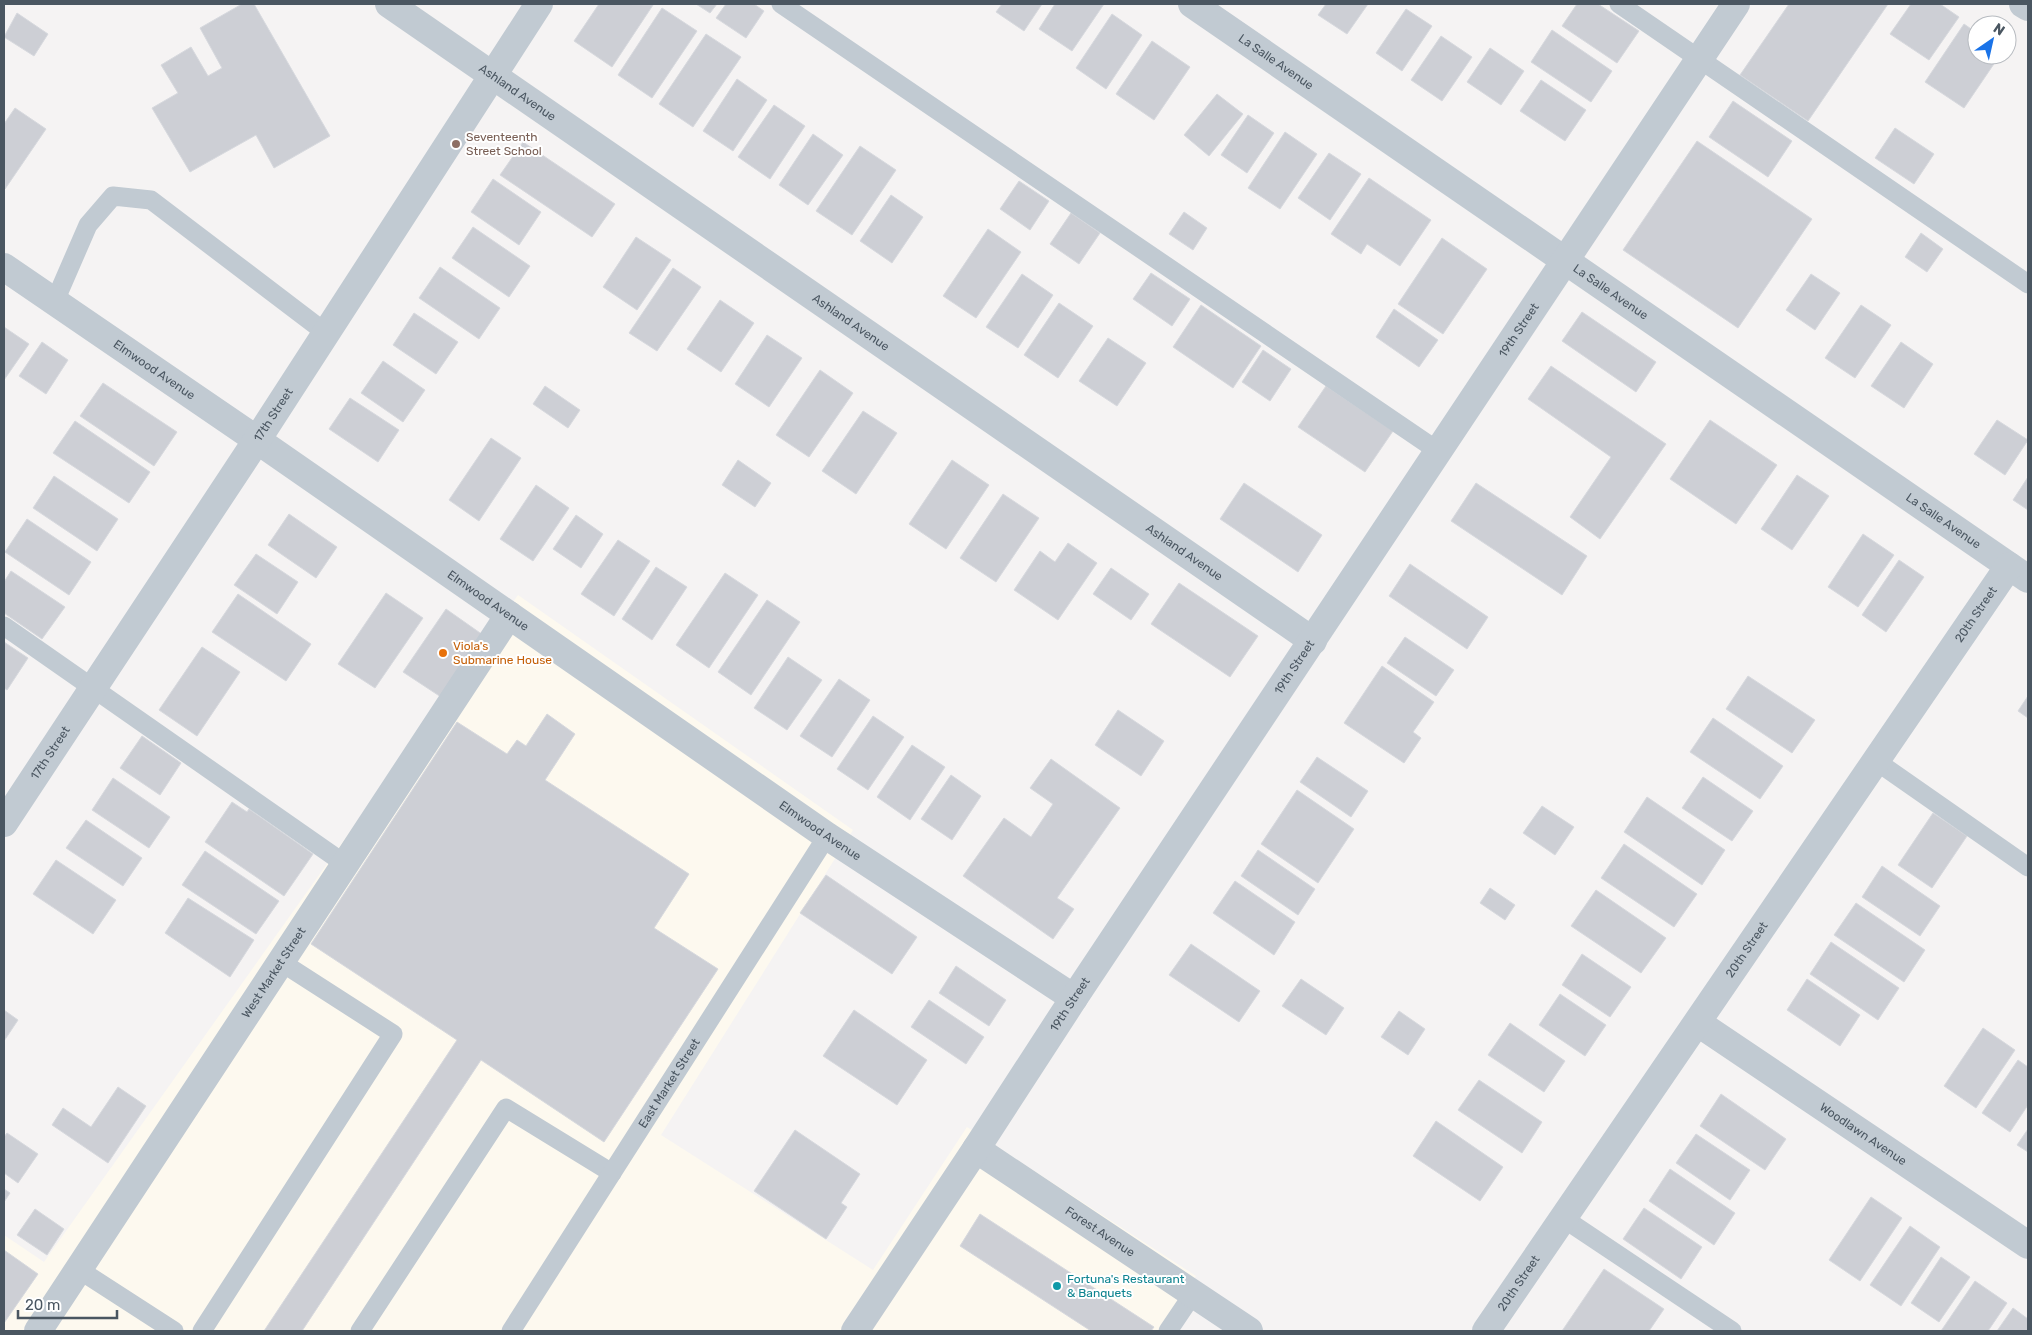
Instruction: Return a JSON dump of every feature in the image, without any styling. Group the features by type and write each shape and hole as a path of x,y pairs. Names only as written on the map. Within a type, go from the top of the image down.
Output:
{"street":[{"name":"Ashland Avenue","path":"389,4 1313,641"},
{"name":"17th Street","path":"4,823 257,440 539,4"},
{"name":"La Salle Avenue","path":"1192,4 2019,573"},
{"name":"19th Street","path":"855,1331 1074,998 1736,4"},
{"path":"2023,4 2028,7"},
{"name":"Elmwood Avenue","path":"4,266 828,836 1074,998"},
{"name":"20th Street","path":"1486,1331 1876,761 2019,573"},
{"name":"West Market Street","path":"38,1331 509,615"},
{"name":"Woodlawn Avenue","path":"1698,1023 2028,1246"},
{"name":"Forest Avenue","path":"976,1149 1249,1331"}],"lane":[{"path":"781,4 1438,451"},
{"path":"1619,4 2028,284"},
{"path":"55,301 88,226 113,196 152,200 326,333"},
{"path":"4,626 345,864"},
{"path":"1876,761 2028,867"},
{"name":"East Market Street","path":"511,1331 828,836"},
{"path":"202,1331 393,1034 281,962"},
{"path":"360,1331 506,1108 612,1172"},
{"path":"1563,1218 1732,1331"},
{"path":"78,1269 174,1331"},
{"path":"1168,1331 1193,1294"}],"shaded area":[{"path":"518,595 853,830 661,1135 873,1270 967,1127 1196,1276 1158,1331 4,1331 4,1235 44,1262"}],"building":[{"path":"242,4 254,4 330,136 274,168 256,135 190,172 152,108 178,93 161,65 191,47 208,76 222,68 200,28"},
{"path":"599,4 653,5 612,67 574,41"},
{"path":"696,4 717,4 710,13"},
{"path":"726,4 754,4 764,11 746,38 716,18"},
{"path":"1002,4 1042,4 1024,31 996,12"},
{"path":"1055,4 1104,4 1072,51 1039,29"},
{"path":"1326,4 1368,4 1347,34 1318,15"},
{"path":"1577,4 1598,4 1639,31 1617,63 1562,26"},
{"path":"1789,4 1888,4 1808,121 1740,75"},
{"path":"1911,4 1940,4 1959,17 1929,60 1890,34"},
{"path":"662,8 697,31 652,98 618,75"},
{"path":"1406,9 1432,26 1402,71 1376,53"},
{"path":"17,13 48,34 34,56 4,37"},
{"path":"1112,14 1142,35 1106,89 1076,68"},
{"path":"1964,24 1967,26 1967,65 1993,65 1964,108 1925,82"},
{"path":"1552,30 1612,71 1591,102 1531,62"},
{"path":"706,34 741,57 693,127 659,104"},
{"path":"1441,36 1472,57 1442,101 1411,80"},
{"path":"1152,41 1190,67 1154,120 1116,94"},
{"path":"1490,48 1524,71 1501,105 1467,82"},
{"path":"737,79 767,100 733,151 703,131"},
{"path":"1541,80 1586,110 1565,141 1520,111"},
{"path":"1217,94 1243,114 1209,156 1184,135"},
{"path":"1733,101 1792,141 1768,177 1709,137"},
{"path":"774,105 805,126 770,179 738,157"},
{"path":"15,108 46,129 5,189 4,124"},
{"path":"1248,115 1274,133 1247,173 1221,155"},
{"path":"1895,128 1934,154 1914,184 1875,158"},
{"path":"1285,132 1317,154 1280,209 1248,188"},
{"path":"813,134 843,155 808,205 779,185"},
{"path":"1697,141 1812,219 1738,328 1623,250"},
{"path":"523,142 615,204 592,237 500,175"},
{"path":"860,146 896,170 852,235 816,211"},
{"path":"1329,153 1361,174 1330,220 1298,198"},
{"path":"1369,178 1431,220 1400,266 1367,244 1361,254 1331,234"},
{"path":"493,179 541,212 519,245 471,212"},
{"path":"1019,181 1049,201 1030,230 1000,209"},
{"path":"891,195 923,217 892,263 860,241"},
{"path":"1184,212 1207,228 1193,250 1169,234"},
{"path":"1071,213 1100,233 1079,264 1050,244"},
{"path":"473,227 530,266 509,297 452,258"},
{"path":"988,229 1021,252 976,318 943,296"},
{"path":"1921,233 1943,249 1927,272 1905,257"},
{"path":"636,237 671,260 637,310 603,287"},
{"path":"1442,238 1487,269 1443,334 1398,304"},
{"path":"440,267 500,308 479,339 419,298"},
{"path":"673,268 701,287 657,351 629,333"},
{"path":"1151,273 1190,299 1172,326 1133,299"},
{"path":"1022,274 1053,295 1018,348 986,327"},
{"path":"1811,274 1840,293 1815,330 1786,310"},
{"path":"720,300 754,323 721,372 687,349"},
{"path":"1059,303 1093,326 1058,378 1024,355"},
{"path":"1201,305 1261,346 1233,388 1173,347"},
{"path":"1861,305 1891,325 1855,378 1825,358"},
{"path":"1394,309 1438,340 1419,367 1376,337"},
{"path":"1582,312 1656,362 1636,392 1562,341"},
{"path":"414,313 458,342 436,374 393,345"},
{"path":"4,327 29,344 4,380"},
{"path":"767,335 802,358 769,407 735,384"},
{"path":"1108,338 1146,363 1117,406 1079,381"},
{"path":"42,342 68,360 46,394 19,376"},
{"path":"1901,342 1933,364 1904,408 1871,386"},
{"path":"1263,350 1291,369 1270,401 1242,382"},
{"path":"383,361 425,390 403,422 361,393"},
{"path":"1551,366 1666,444 1600,539 1570,517 1611,457 1528,399"},
{"path":"820,370 853,393 809,457 776,435"},
{"path":"103,383 177,432 154,466 80,416"},
{"path":"545,386 580,410 568,428 533,404"},
{"path":"1326,386 1393,431 1365,472 1298,427"},
{"path":"350,398 399,430 378,462 329,429"},
{"path":"863,411 897,433 856,494 822,471"},
{"path":"1710,420 1777,465 1736,524 1670,479"},
{"path":"1997,420 2028,440 2005,475 1974,454"},
{"path":"75,421 150,472 129,503 53,453"},
{"path":"491,438 521,458 479,521 449,500"},
{"path":"738,460 771,483 755,507 722,485"},
{"path":"952,460 989,485 946,549 909,524"},
{"path":"1797,475 1829,496 1792,550 1761,529"},
{"path":"54,476 118,519 97,551 33,508"},
{"path":"2028,477 2028,510 2013,500"},
{"path":"1244,483 1322,535 1298,572 1220,519"},
{"path":"1476,483 1587,556 1562,595 1451,521"},
{"path":"536,485 569,508 533,561 500,539"},
{"path":"1003,494 1039,518 996,582 960,558"},
{"path":"289,514 337,547 316,578 268,545"},
{"path":"576,515 603,534 581,568 553,549"},
{"path":"27,519 91,562 69,595 5,552"},
{"path":"1863,534 1894,555 1858,607 1828,587"},
{"path":"618,540 650,561 614,616 581,594"},
{"path":"1068,543 1097,563 1058,620 1014,590 1040,551 1055,562"},
{"path":"256,554 298,582 277,614 234,585"},
{"path":"1899,560 1924,577 1886,632 1862,615"},
{"path":"1410,564 1488,617 1467,649 1389,596"},
{"path":"656,567 687,587 652,640 622,619"},
{"path":"1111,568 1149,594 1131,620 1093,594"},
{"path":"11,571 65,607 42,639 4,613 4,582"},
{"path":"725,573 758,595 709,668 676,645"},
{"path":"1179,583 1258,636 1230,677 1151,624"},
{"path":"386,593 423,618 375,688 338,664"},
{"path":"238,594 311,644 286,681 212,632"},
{"path":"767,600 800,622 751,695 718,672"},
{"name":"Viola's Submarine House","path":"446,609 483,635 441,697 403,672"},
{"path":"1405,637 1454,670 1436,696 1387,663"},
{"path":"4,642 28,658 7,690 4,688"},
{"path":"202,647 240,672 197,736 159,710"},
{"path":"788,657 822,680 787,730 754,708"},
{"path":"1382,666 1434,702 1413,732 1421,738 1404,763 1344,723"},
{"path":"1748,676 1815,720 1792,753 1726,709"},
{"path":"839,679 870,700 832,757 800,736"},
{"path":"2028,696 2028,718 2018,711"},
{"path":"1118,710 1164,741 1141,776 1095,745"},
{"path":"547,714 575,734 545,780 689,874 654,928 718,969 604,1142 481,1060 302,1331 264,1331 457,1040 311,944 457,722 507,754 517,740 526,746"},
{"path":"873,716 904,737 868,790 837,769"},
{"path":"1713,718 1783,766 1760,799 1690,752"},
{"path":"142,736 181,763 160,795 120,768"},
{"path":"912,745 945,767 910,820 877,797"},
{"path":"1317,757 1368,791 1351,817 1300,782"},
{"path":"1051,759 1120,808 1057,898 1074,909 1053,939 963,876 1004,818 1031,837 1053,804 1030,788"},
{"path":"951,775 981,796 952,840 921,819"},
{"path":"1703,777 1753,811 1732,841 1682,808"},
{"path":"113,778 170,817 149,848 92,810"},
{"path":"1297,790 1354,829 1318,883 1261,844"},
{"path":"1647,797 1725,850 1702,885 1624,832"},
{"path":"232,802 247,812 249,809 313,854 284,896 205,842"},
{"path":"1542,806 1574,827 1555,855 1523,833"},
{"path":"1933,813 1967,836 1932,888 1898,865"},
{"path":"86,820 142,858 123,886 66,848"},
{"path":"1624,844 1697,894 1674,927 1601,878"},
{"path":"1258,850 1315,889 1298,915 1241,876"},
{"path":"205,851 279,901 256,934 182,885"},
{"path":"56,860 116,900 93,934 33,894"},
{"path":"1882,866 1940,906 1920,936 1862,897"},
{"path":"826,875 917,937 892,974 800,913"},
{"path":"1235,881 1295,922 1274,955 1213,913"},
{"path":"1490,888 1515,905 1505,920 1480,903"},
{"path":"1596,890 1666,938 1641,973 1571,926"},
{"path":"188,898 254,940 230,977 165,933"},
{"path":"1856,903 1925,950 1904,982 1834,935"},
{"path":"1831,942 1899,988 1878,1020 1810,974"},
{"path":"1191,944 1260,991 1239,1022 1169,975"},
{"path":"1582,954 1631,987 1610,1017 1562,985"},
{"path":"956,966 1006,1000 989,1026 939,993"},
{"path":"1301,979 1344,1008 1326,1035 1282,1006"},
{"path":"1807,979 1860,1015 1840,1046 1787,1010"},
{"path":"1560,994 1606,1025 1585,1056 1539,1025"},
{"path":"929,1000 984,1037 966,1064 911,1027"},
{"path":"4,1010 18,1020 4,1041"},
{"path":"854,1010 927,1060 897,1105 823,1056"},
{"path":"1399,1011 1425,1029 1408,1055 1381,1037"},
{"path":"1510,1023 1565,1061 1544,1092 1488,1055"},
{"path":"1983,1028 2015,1050 1976,1108 1944,1086"},
{"path":"2018,1060 2028,1067 2028,1105 2010,1132 1982,1113"},
{"path":"1479,1080 1542,1122 1522,1153 1458,1110"},
{"path":"118,1087 146,1106 108,1163 52,1125 63,1108 91,1127"},
{"path":"1721,1094 1786,1139 1765,1170 1700,1126"},
{"path":"1436,1121 1503,1167 1480,1201 1413,1156"},
{"path":"2028,1129 2028,1152 2017,1145"},
{"path":"795,1130 860,1174 841,1203 847,1207 826,1239 754,1191"},
{"path":"7,1133 38,1154 18,1183 4,1173 4,1137"},
{"path":"1696,1134 1750,1170 1730,1200 1676,1163"},
{"path":"1670,1169 1735,1213 1714,1245 1649,1201"},
{"path":"4,1189 10,1193 4,1202"},
{"path":"1871,1197 1902,1218 1860,1281 1829,1260"},
{"path":"1644,1208 1702,1247 1681,1279 1623,1239"},
{"path":"35,1209 64,1229 47,1255 17,1235"},
{"name":"Fortuna's Restaurant & Banquets","path":"980,1214 1154,1327 1151,1331 1091,1331 960,1246"},
{"path":"1910,1226 1940,1247 1901,1306 1870,1285"},
{"path":"4,1250 38,1274 4,1323"},
{"path":"1941,1257 1970,1277 1939,1322 1911,1303"},
{"path":"1604,1269 1664,1309 1649,1331 1562,1331"},
{"path":"1975,1281 2007,1303 1988,1331 1941,1331"},
{"path":"2013,1308 2028,1319 2028,1331 1997,1331"}],"place":[{"name":"Seventeenth Street School","path":"456,144"},
{"name":"Viola's Submarine House","path":"443,653"},
{"name":"Fortuna's Restaurant & Banquets","path":"1057,1286"}]}
